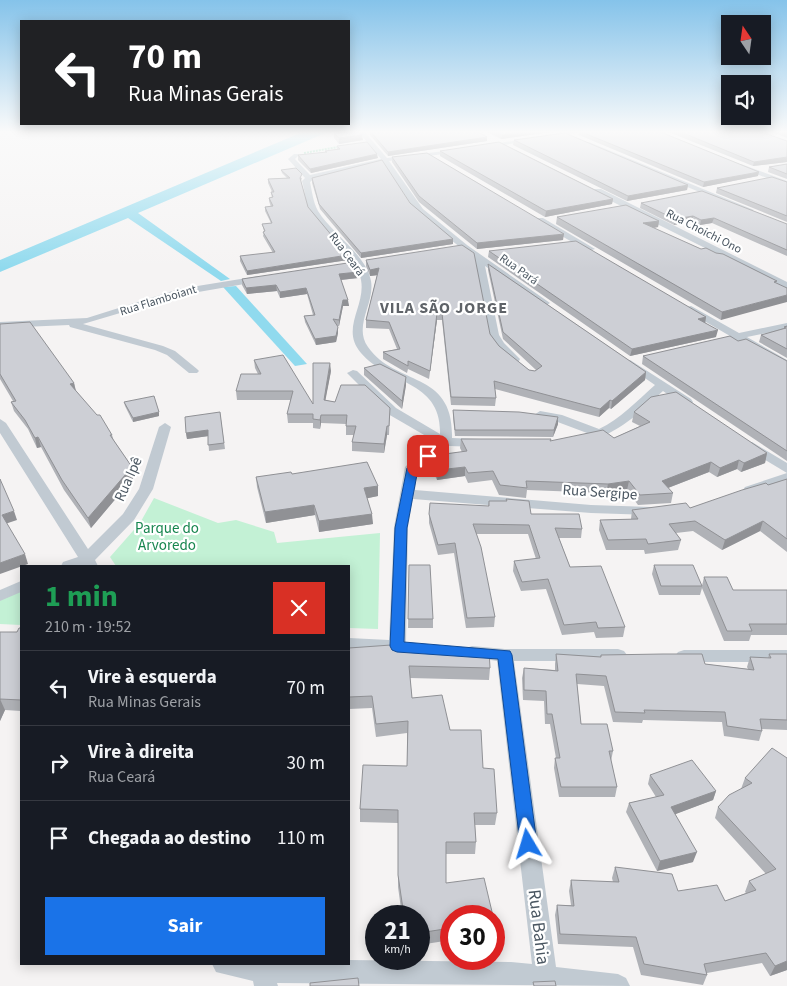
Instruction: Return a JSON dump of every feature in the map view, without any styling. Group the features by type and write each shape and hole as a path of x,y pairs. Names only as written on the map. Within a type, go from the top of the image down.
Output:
{"street":[{"path":"309,178 313,177"},
{"name":"Rua Pará","path":"397,177 420,211 460,248 480,255 558,312"},
{"path":"669,177 760,215"},
{"name":"Rua Ceará","path":"309,178 306,181 316,214 364,272 367,290 356,324 363,349 386,368 432,394 449,411 446,420 446,442"},
{"path":"754,182 771,178 787,184"},
{"name":"Rua Choichi Ono","path":"586,186 787,286"},
{"path":"687,195 721,189"},
{"path":"610,210 638,204"},
{"path":"544,220 595,252"},
{"path":"560,244 579,242"},
{"path":"480,255 494,335 504,350 526,368"},
{"name":"Rua Flamboiant","path":"0,325 66,323 100,318 188,290 271,277"},
{"path":"679,302 787,365"},
{"path":"66,323 158,348 170,353 193,371"},
{"path":"719,341 787,326"},
{"path":"625,359 647,357"},
{"path":"625,359 693,406"},
{"path":"353,373 392,411 446,442 496,444"},
{"path":"574,440 601,434 622,422 662,385"},
{"path":"527,414 558,418 601,434"},
{"path":"0,423 89,563 75,565"},
{"name":"Rua Ipê","path":"89,563 129,517 139,502 150,476 165,427"},
{"path":"740,437 787,469"},
{"path":"397,646 401,528 412,468 420,460 438,451 446,442"},
{"path":"735,495 787,477"},
{"name":"Rua Sergipe","path":"407,494 616,511 668,510"},
{"path":"0,596 20,586"},
{"path":"350,644 417,648"},
{"path":"456,651 505,655 631,655"},
{"name":"Rua Bahia","path":"505,655 545,977 618,986"},
{"path":"670,656 787,656"},
{"path":"227,965 264,978 511,974 545,977"}],"green space":[{"name":"Parque do Arvoredo","path":"154,498 218,523 236,520 274,532 277,543 380,533 378,629 350,628 350,565 115,565 110,557 140,523"},
{"path":"20,588 20,625 0,624 0,598"}],"water":[{"path":"196,177 222,177 138,213 230,279 221,281 128,218 0,272 0,260"},
{"path":"236,286 307,364 295,366 223,287"}],"building":[{"path":"300,177 308,207 348,255 247,271 240,256 275,252 263,232 265,231 262,224 272,223 265,207 273,206 269,198 273,197 271,192 274,192 268,179"},
{"path":"393,177 410,203 453,239 361,253 319,204 312,178"},
{"path":"406,177 468,177 564,234 477,243 419,196"},
{"path":"486,177 569,177 613,199 546,211"},
{"path":"589,177 669,177 688,185 628,196"},
{"path":"692,177 731,177 704,182"},
{"path":"772,177 787,182 787,216 717,188"},
{"path":"702,191 787,224 787,250 714,218 701,220 693,216 675,219 641,203"},
{"path":"626,205 659,221 643,223 701,249 706,248 723,254 777,281 774,282 787,288 787,295 722,312 557,217"},
{"path":"576,241 706,317 698,319 718,330 632,349 489,251"},
{"path":"462,245 474,253 490,334 499,346 529,370 535,371 542,366 503,332 488,264 646,372 600,409 494,381 496,398 451,397 442,313 437,313 430,371 408,361 408,366 383,352 400,349 389,322 366,320 379,268 370,270 366,260"},
{"path":"354,262 358,272 339,274 348,300 343,300 339,320 333,319 338,327 336,336 315,339 304,316 315,315 306,288 280,292 276,285 246,288 242,279"},
{"path":"30,322 74,383 70,384 97,415 100,415 112,435 110,435 132,467 88,518 62,480 38,437 35,438 25,420 11,402 16,401 0,374 0,324"},
{"path":"787,326 787,349 761,335 786,328 784,327"},
{"path":"730,336 738,341 746,339 787,361 787,451 643,356"},
{"path":"283,355 313,404 313,363 330,363 324,400 335,402 341,385 365,385 390,408 389,426 387,426 384,444 352,442 356,426 346,426 347,415 321,415 320,420 313,419 313,414 287,414 293,391 236,391 241,374 261,374 254,360"},
{"path":"380,364 406,377 402,401 364,368"},
{"path":"676,392 767,453 744,463 739,460 720,468 711,462 662,481 673,493 640,495 629,481 608,484 526,481 527,488 500,485 493,471 468,473 465,467 438,470 430,456 467,451 461,439 551,439 550,441 603,430 614,438 650,422 634,412 651,397"},
{"path":"154,396 159,412 133,418 124,402"},
{"path":"453,410 519,412 558,417 554,430 455,430"},
{"path":"220,412 224,443 208,445 208,430 186,433 185,417"},
{"path":"367,462 378,486 364,488 372,514 319,521 314,505 265,512 256,477 291,472 292,474"},
{"path":"0,479 14,511 2,515 25,554 0,563"},
{"path":"787,479 787,539 763,521 725,540 695,521 669,524 681,540 648,544 646,539 608,540 600,520 638,519 632,510 686,503 690,508 742,490"},
{"path":"506,499 529,501 531,514 579,514 582,529 555,528 570,567 601,566 625,627 598,628 596,622 564,625 548,579 522,582 514,561 540,558 529,525 473,524 481,547 495,617 467,618 455,543 438,545 429,514 430,503 489,506 489,501 507,501"},
{"path":"409,565 430,565 433,619 408,619"},
{"path":"654,565 693,565 702,586 661,586"},
{"path":"704,577 727,577 733,590 787,590 787,624 749,624 752,631 727,631"},
{"path":"19,628 20,628 20,700 0,699 0,632 17,632"},
{"path":"405,644 489,650 490,668 409,666 412,698 442,695 450,730 481,730 483,768 494,769 497,813 474,813 476,842 446,842 446,883 484,878 490,905 440,905 440,930 430,931 430,905 402,905 398,875 398,810 360,809 363,765 407,766 408,721 376,724 372,696 350,697 350,648"},
{"path":"556,654 601,657 601,655 702,654 705,664 754,670 750,657 771,658 769,654 787,654 787,720 760,719 762,731 727,726 725,712 644,710 645,713 615,712 606,676 576,674 581,724 607,724 613,751 609,751 617,787 561,787 555,758 560,758 552,714 547,714 546,691 524,690 524,668 558,671"},
{"path":"772,748 787,758 787,961 775,966 766,953 704,964 707,975 644,964 636,937 560,934 557,905 574,906 571,880 619,882 615,867 672,874 678,891 717,885 725,901 756,890 749,881 776,869 718,807 729,795 752,783 745,778"},
{"path":"692,760 716,791 671,807 697,852 660,861 629,803 664,795 650,775"},
{"path":"358,978 359,986 310,986 310,983"},
{"path":"555,981 556,986 534,986 533,982"}],"district":[{"name":"VILA SÃO JORGE","path":"444,307"}],"route":[{"path":"428,456 420,460 412,468 401,528 397,646 505,655 528,844"}]}
